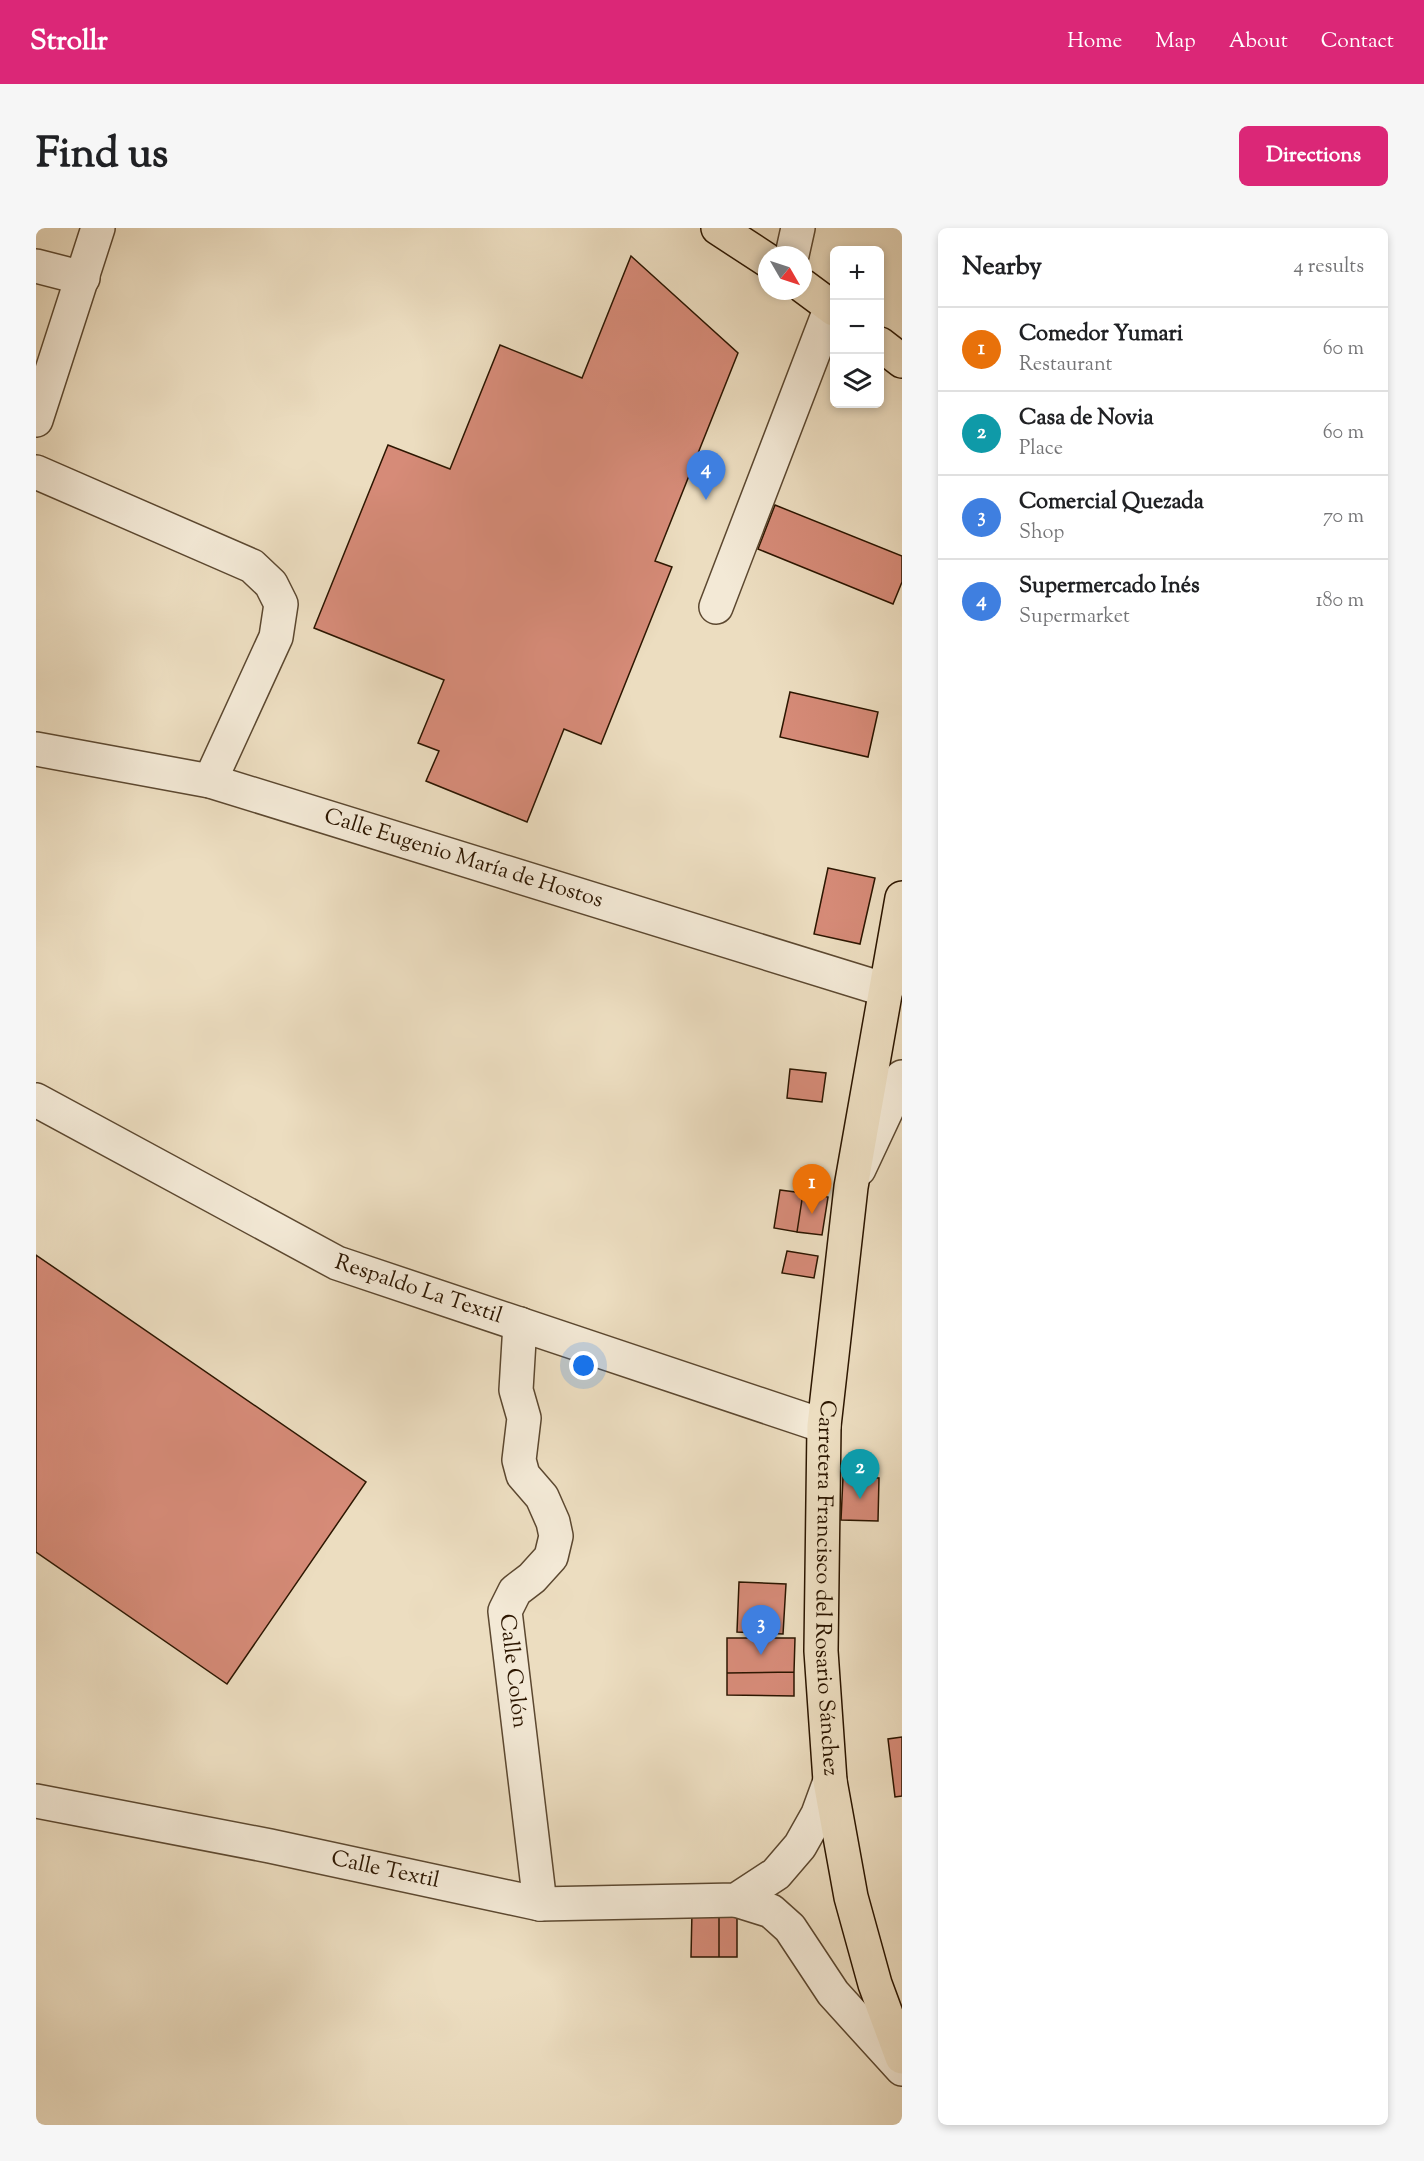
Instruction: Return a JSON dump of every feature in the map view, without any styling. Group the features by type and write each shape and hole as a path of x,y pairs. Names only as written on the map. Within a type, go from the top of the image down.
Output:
{"main road":[{"path":"718,228 758,255"},
{"path":"812,293 830,306"},
{"path":"884,348 902,361"},
{"name":"Carretera Francisco del Rosario Sánchez","path":"902,898 851,1187 824,1426 821,1651 830,1781 851,1897 875,1984 902,2057"}],"street":[{"path":"36,420 98,228"},
{"path":"794,246 798,228"},
{"path":"36,266 82,278"},
{"path":"716,608 830,316"},
{"path":"36,472 252,566 271,584 281,604 276,637 210,781"},
{"name":"Calle Eugenio María de Hostos","path":"36,749 210,781 886,990"},
{"path":"851,1187 902,1077"},
{"name":"Respaldo La Textil","path":"36,1100 337,1263 824,1426"},
{"name":"Calle Colón","path":"520,1324 516,1390 524,1418 519,1460 524,1474 542,1497 553,1522 556,1536 551,1557 532,1578 515,1591 505,1611 540,1904"},
{"path":"736,1900 776,1874 800,1846 818,1814 830,1781"},
{"name":"Calle Textil","path":"36,1801 270,1846 540,1904 736,1900 771,1911 790,1928 833,1993 902,2069"}],"building":[{"path":"631,256 738,353 655,561 672,567 601,744 564,729 527,822 426,781 439,751 418,743 444,680 314,628 388,445 450,469 500,345 582,378"},
{"path":"775,505 902,556 902,582 893,604 758,549"},
{"path":"790,692 878,712 868,757 780,737"},
{"path":"828,868 875,878 860,944 814,934"},
{"path":"790,1069 826,1073 822,1102 787,1098"},
{"path":"780,1190 803,1193 797,1232 774,1228"},
{"path":"803,1193 828,1197 822,1235 797,1232"},
{"path":"787,1251 818,1256 814,1278 782,1273"},
{"path":"36,1255 366,1482 227,1684 36,1552"},
{"path":"843,1477 879,1478 878,1521 841,1520"},
{"path":"739,1582 786,1584 783,1634 737,1632"},
{"path":"727,1638 795,1638 794,1672 727,1673"},
{"path":"794,1672 794,1696 727,1695 727,1673"},
{"path":"902,1737 902,1796 895,1797 888,1739"},
{"path":"692,1911 719,1911 719,1957 691,1957"},
{"path":"719,1911 737,1911 737,1957 719,1957"}],"place":[{"name":"Supermercado Inés","path":"706,500"},
{"name":"Comedor Yumari","path":"812,1214"},
{"name":"Casa de Novia","path":"860,1499"},
{"name":"Comercial Quezada","path":"761,1655"}]}
